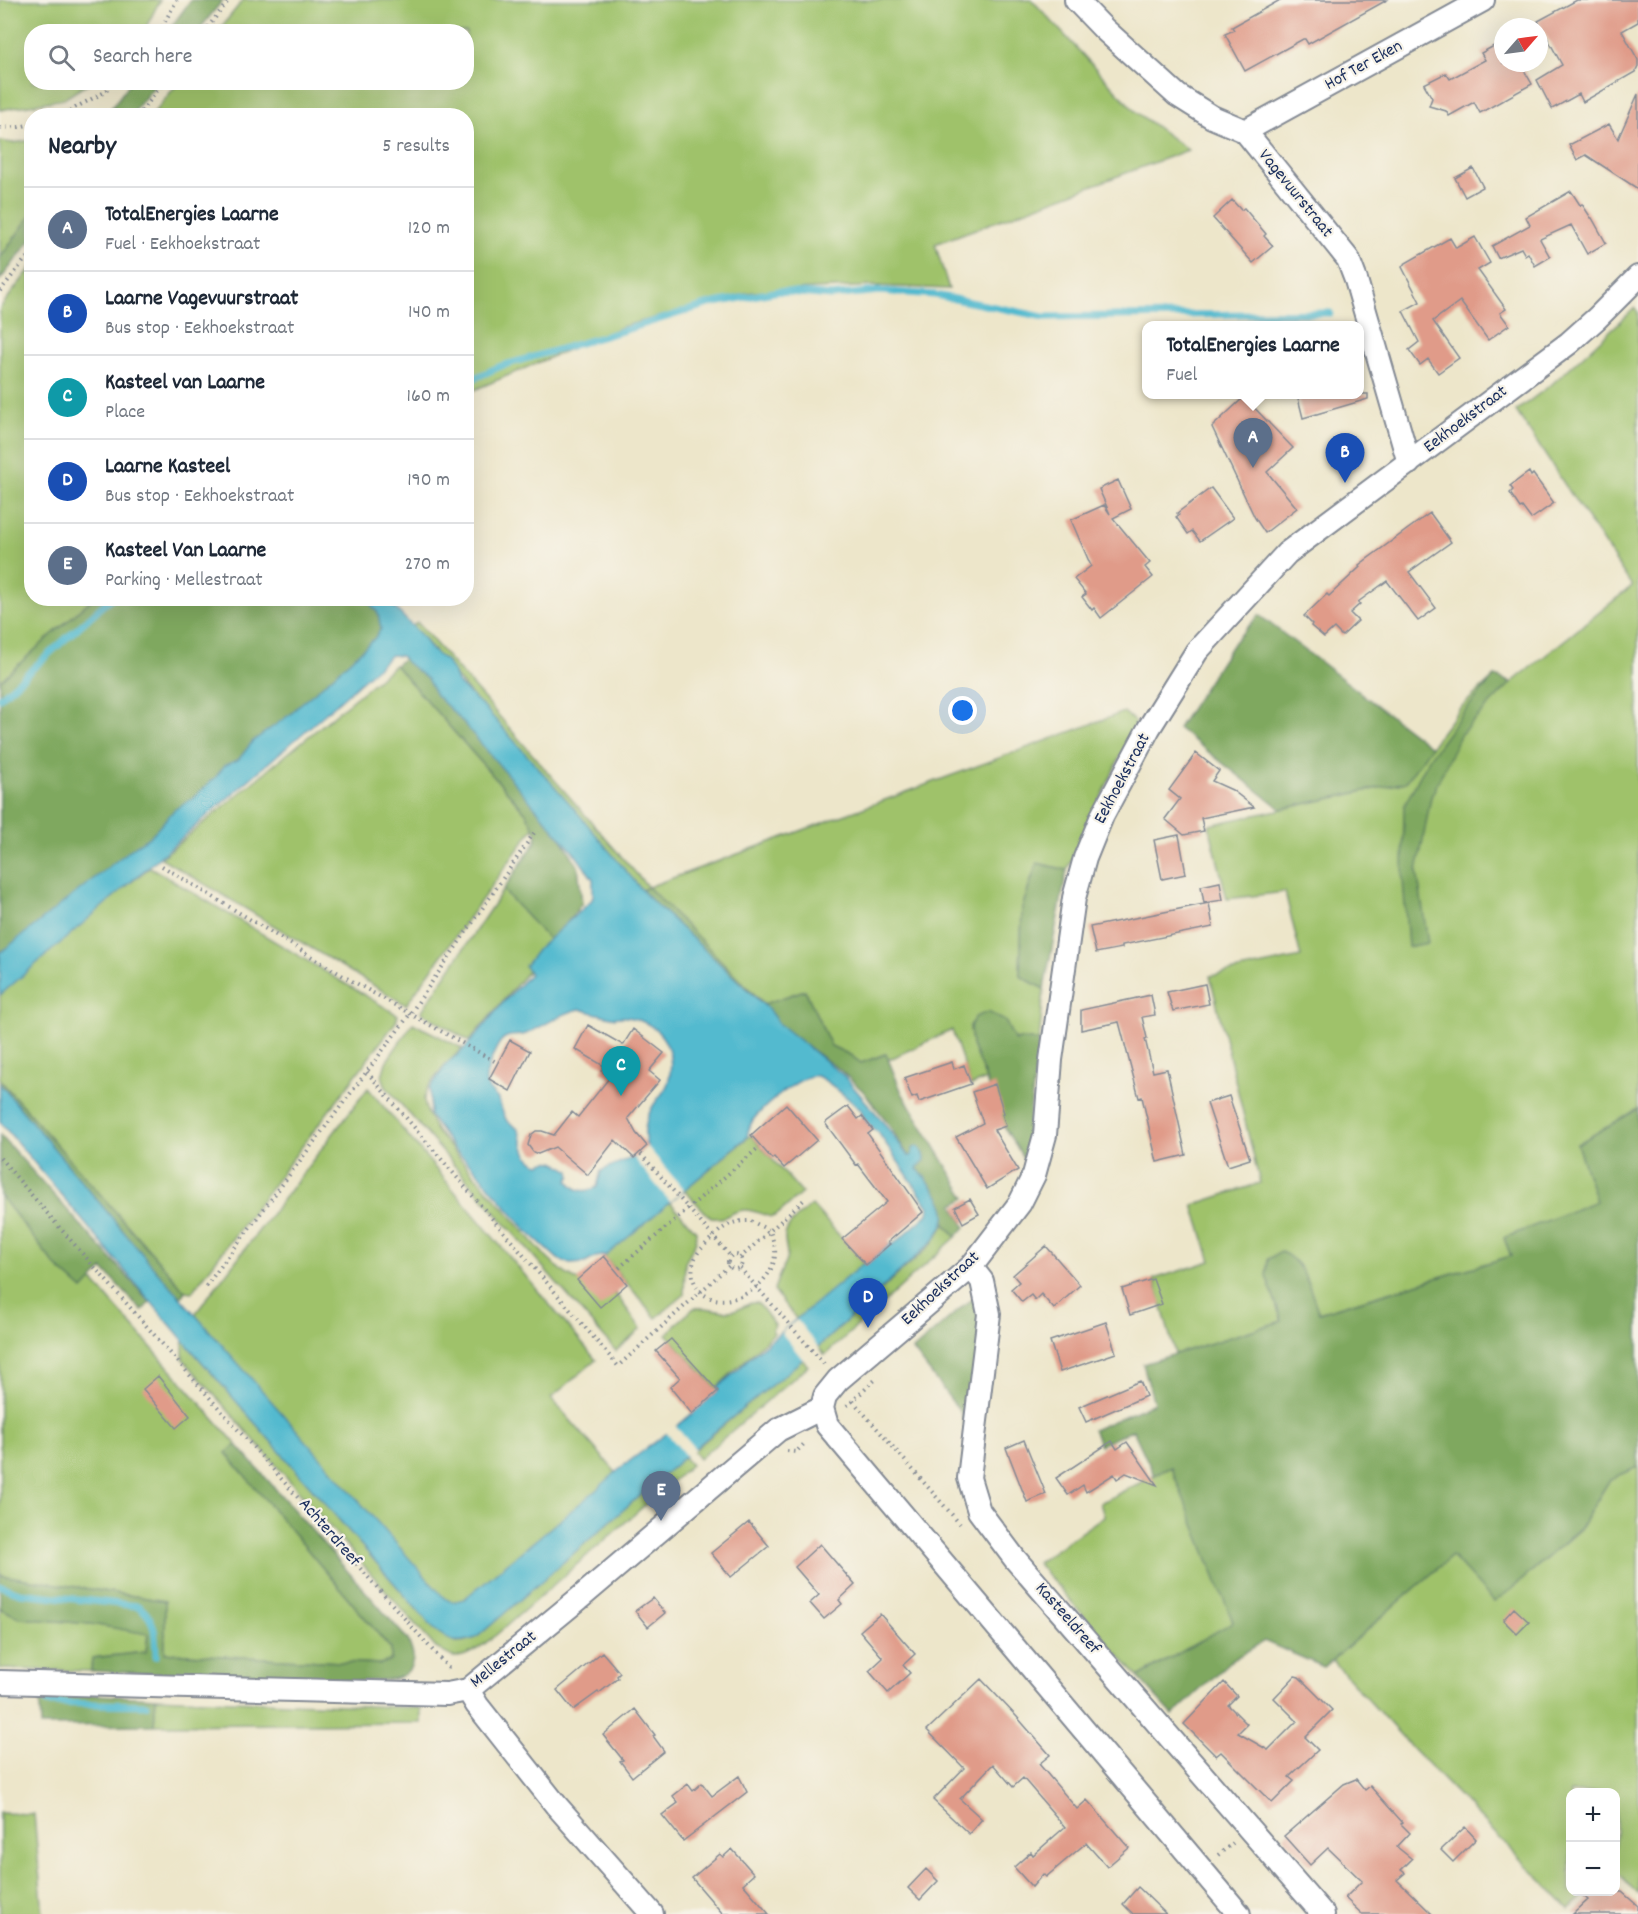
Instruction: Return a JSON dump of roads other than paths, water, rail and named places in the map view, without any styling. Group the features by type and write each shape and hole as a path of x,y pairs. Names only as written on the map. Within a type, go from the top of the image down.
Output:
{"street":[{"name":"Vagevuurstraat","path":"1076,0 1177,96 1212,117 1245,131 1348,260 1409,463"},
{"name":"Hof Ter Eken","path":"1245,131 1483,0"},
{"name":"Eekhoekstraat","path":"822,1408 825,1396 838,1380 971,1267 1020,1203 1034,1175 1045,1135 1051,1060 1074,898 1085,858 1102,816 1149,728 1197,651 1287,553 1569,343 1638,277"},
{"name":"Kasteeldreef","path":"971,1267 982,1281 989,1314 969,1478 979,1511 1014,1559 1323,1914"},
{"name":"Mellestraat","path":"0,1682 447,1694 468,1690 778,1430 822,1408"},
{"path":"822,1408 827,1425 1239,1914"},
{"path":"468,1690 477,1705 556,1805 652,1914"}],"water":[{"path":"372,606 393,606 422,636 430,649 446,661 457,682 485,708 572,806 646,895 768,1009 779,1024 844,1076 880,1118 908,1156 911,1156 914,1147 918,1146 925,1160 917,1168 936,1191 945,1212 943,1224 934,1240 818,1347 684,1457 476,1638 463,1641 449,1640 434,1629 183,1340 0,1122 0,1084 149,1262 444,1598 452,1602 464,1599 623,1466 682,1422 718,1391 718,1387 747,1360 864,1263 866,1265 890,1244 894,1244 928,1214 929,1207 878,1132 867,1123 861,1110 826,1081 817,1076 811,1076 793,1085 773,1100 753,1120 747,1137 607,1255 596,1257 585,1263 570,1264 558,1259 526,1230 474,1168 453,1148 430,1116 430,1088 448,1062 461,1052 530,974 525,966 538,949 591,901 593,879 575,854 460,719 436,695 427,679 401,656 391,655 0,995 0,953 135,846 151,836 174,810 193,798 216,777 224,766 239,759 253,741 292,713 374,639 381,629 378,613","holes":["580,1009 615,1018 636,1019 656,1030 666,1044 669,1053 670,1073 667,1086 653,1106 647,1121 645,1131 647,1146 634,1158 601,1171 597,1187 585,1191 571,1184 568,1180 571,1176 570,1171 562,1166 552,1162 540,1164 531,1159 525,1151 519,1131 506,1119 486,1079 493,1055 503,1039 509,1036 526,1034 566,1013"]}],"waterway":[{"path":"474,378 501,366 709,304 779,291 831,296 879,291 935,295 1044,317 1330,313"},
{"path":"0,698 102,606"},
{"path":"0,1586 20,1593 138,1606 152,1622 156,1656"},
{"path":"47,1703 146,1705"}],"place":[{"name":"TotalEnergies Laarne","path":"1253,468"},
{"name":"Laarne Vagevuurstraat","path":"1345,483"},
{"name":"Kasteel van Laarne","path":"621,1096"},
{"name":"Laarne Kasteel","path":"868,1328"},
{"name":"Kasteel Van Laarne","path":"661,1521"}]}
